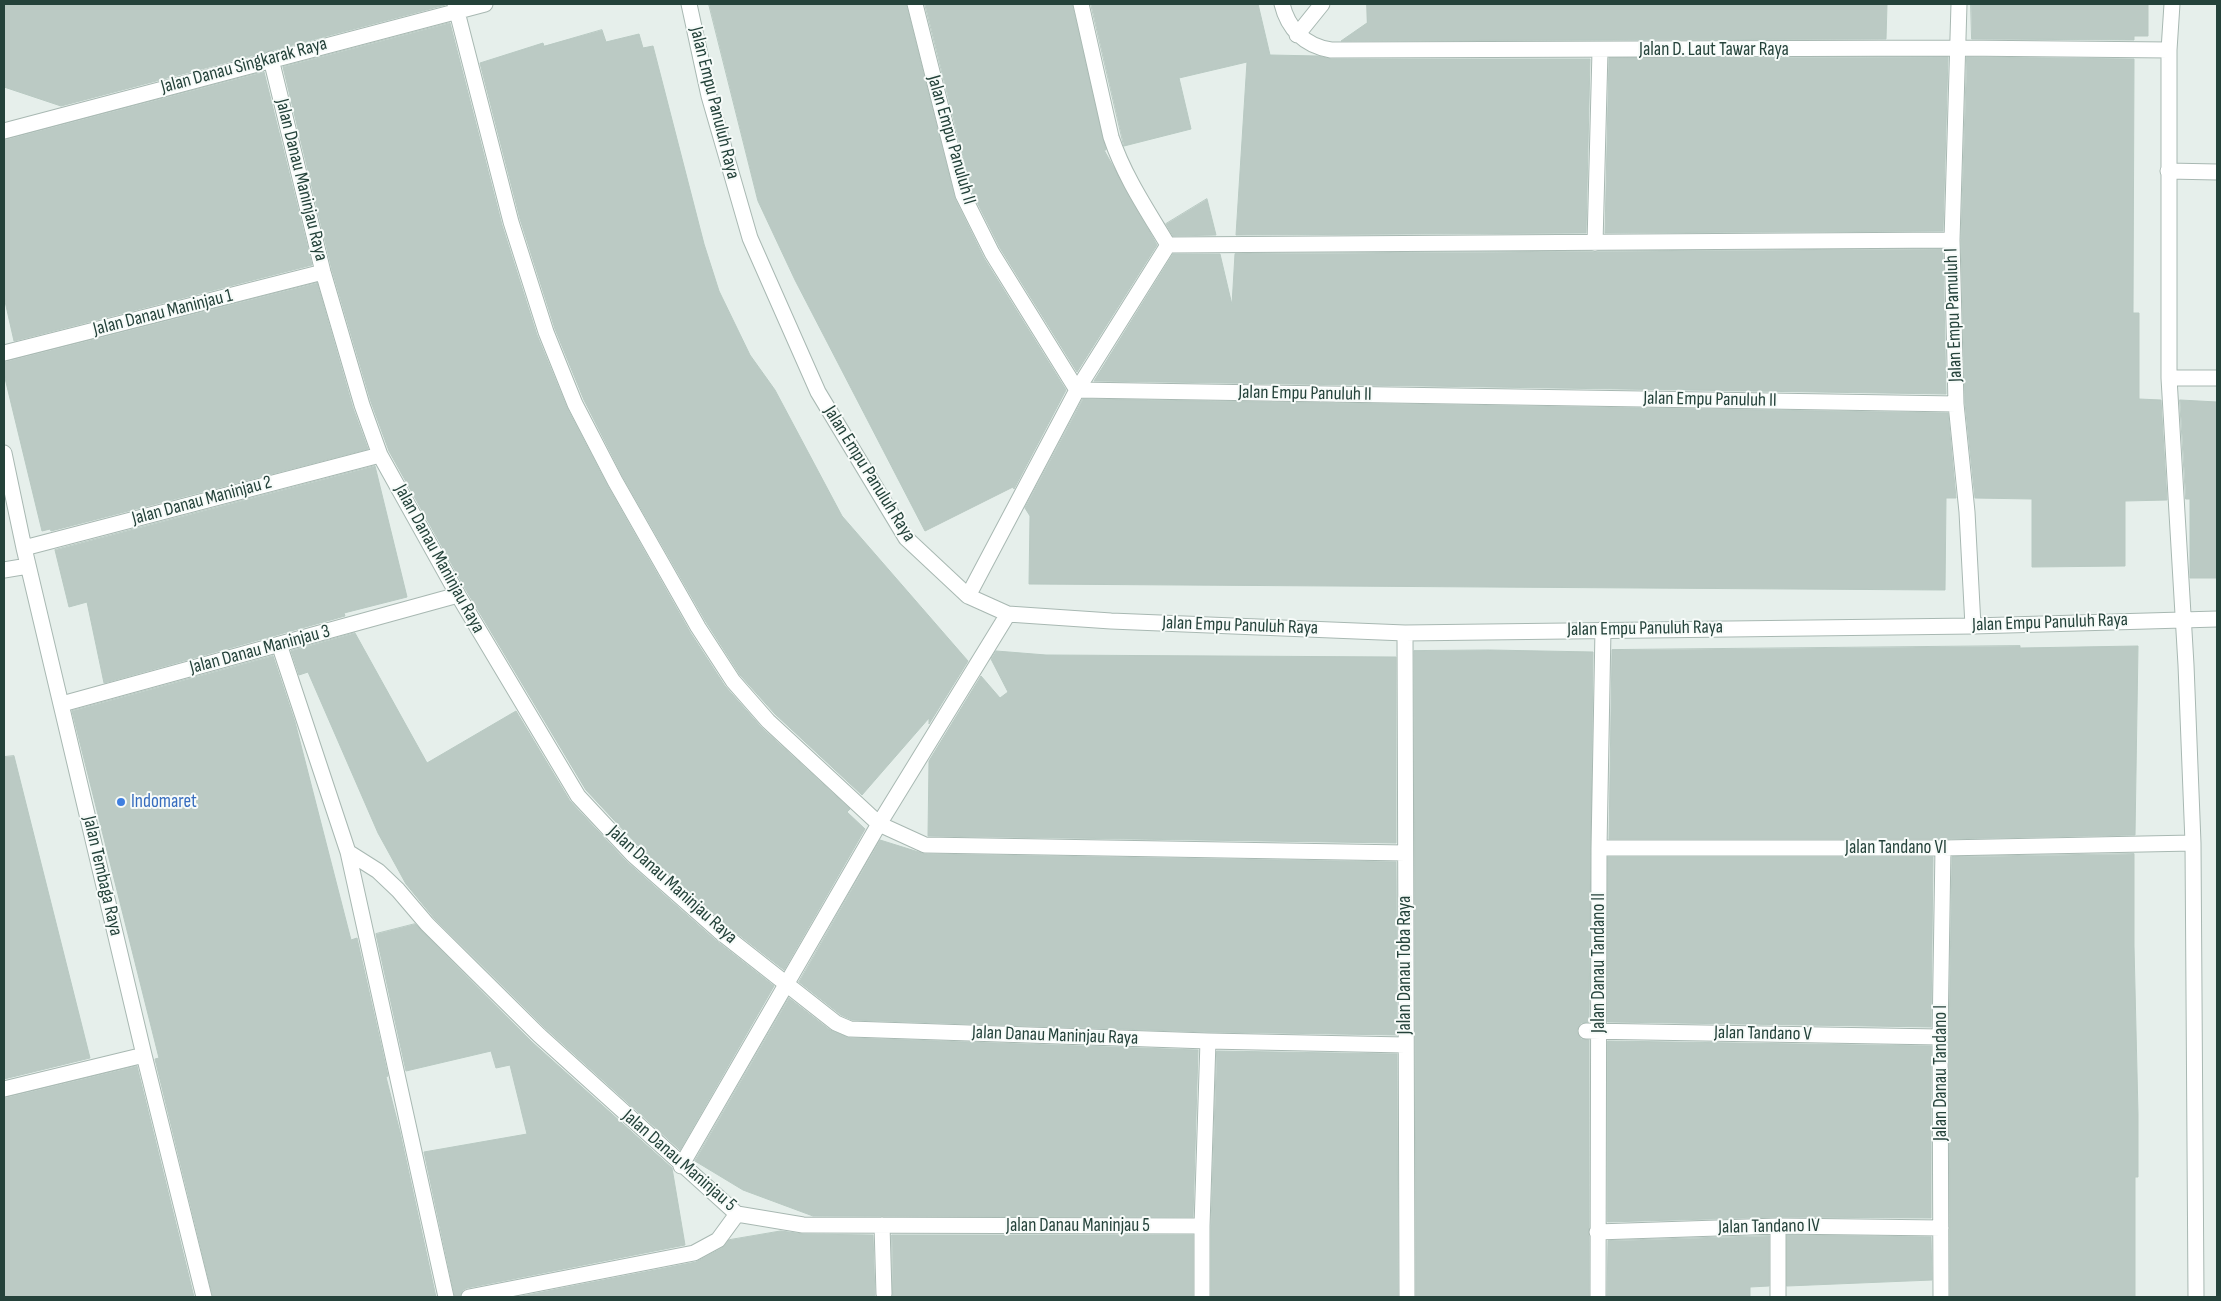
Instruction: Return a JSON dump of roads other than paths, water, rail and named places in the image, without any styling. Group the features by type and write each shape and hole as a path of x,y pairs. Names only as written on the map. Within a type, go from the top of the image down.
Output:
{"street":[{"name":"Jalan Danau Singkarak Raya","path":"4,131 456,7 485,4"},
{"name":"Jalan Empu Panuluh Raya","path":"689,4 709,96 750,238 818,392 906,538 968,596 1008,614 1405,632 1973,626 2217,619"},
{"name":"Jalan Empu Panuluh II","path":"915,4 963,195 992,253 1077,390 1956,404"},
{"path":"1081,4 1111,136 1118,158 1131,184 1168,245"},
{"name":"Jalan D. Laut Tawar Raya","path":"1282,4 1285,17 1298,34 1320,48 1331,50 1600,51 1958,48 2169,50"},
{"path":"1298,34 1322,4"},
{"name":"Jalan Empu Pamuluh I","path":"1959,4 1952,240 1956,404 1967,512 1973,626"},
{"path":"2172,4 2169,50 2168,171 2169,378 2186,665 2193,843 2196,1297"},
{"path":"456,7 511,222 546,332 575,404 615,481 698,627 733,681 768,721 879,824 925,845 1405,854"},
{"path":"1596,242 1600,51"},
{"name":"Jalan Danau Maninjau Raya","path":"272,59 323,272 362,405 380,455 458,595 578,796 632,855 719,931 836,1023 850,1029 1208,1041 1405,1044"},
{"path":"2168,171 2217,172"},
{"path":"1168,245 1952,240"},
{"path":"968,596 1077,390 1168,245"},
{"name":"Jalan Danau Maninjau 1","path":"4,353 323,272"},
{"path":"2169,378 2217,378"},
{"name":"Jalan Tembaga Raya","path":"4,453 28,566 144,1055 204,1297"},
{"name":"Jalan Danau Maninjau 2","path":"24,548 380,455"},
{"path":"4,570 28,566"},
{"name":"Jalan Danau Maninjau 3","path":"62,704 458,595"},
{"path":"681,1166 879,824 1008,614"},
{"name":"Jalan Danau Tandano II","path":"1598,1297 1592,1031 1599,848 1603,629"},
{"name":"Jalan Danau Toba Raya","path":"1405,632 1406,1297"},
{"path":"279,644 348,852 446,1297"},
{"name":"Jalan Tandano VI","path":"1599,848 1943,848 2193,843"},
{"name":"Jalan Danau Tandano I","path":"1941,1297 1940,1037 1943,848"},
{"name":"Jalan Danau Maninjau 5","path":"348,852 378,872 398,890 427,924 539,1035 736,1214 803,1225 1202,1226"},
{"name":"Jalan Tandano V","path":"1592,1031 1940,1037"},
{"path":"1202,1297 1202,1226 1208,1041"},
{"path":"4,1089 144,1055"},
{"path":"469,1297 694,1253 718,1240 736,1214"},
{"path":"882,1225 884,1294"},
{"path":"1778,1226 1778,1297"},
{"name":"Jalan Tandano IV","path":"1597,1232 1778,1226 1941,1228"}],"place":[{"name":"Indomaret","path":"121,802"}]}
